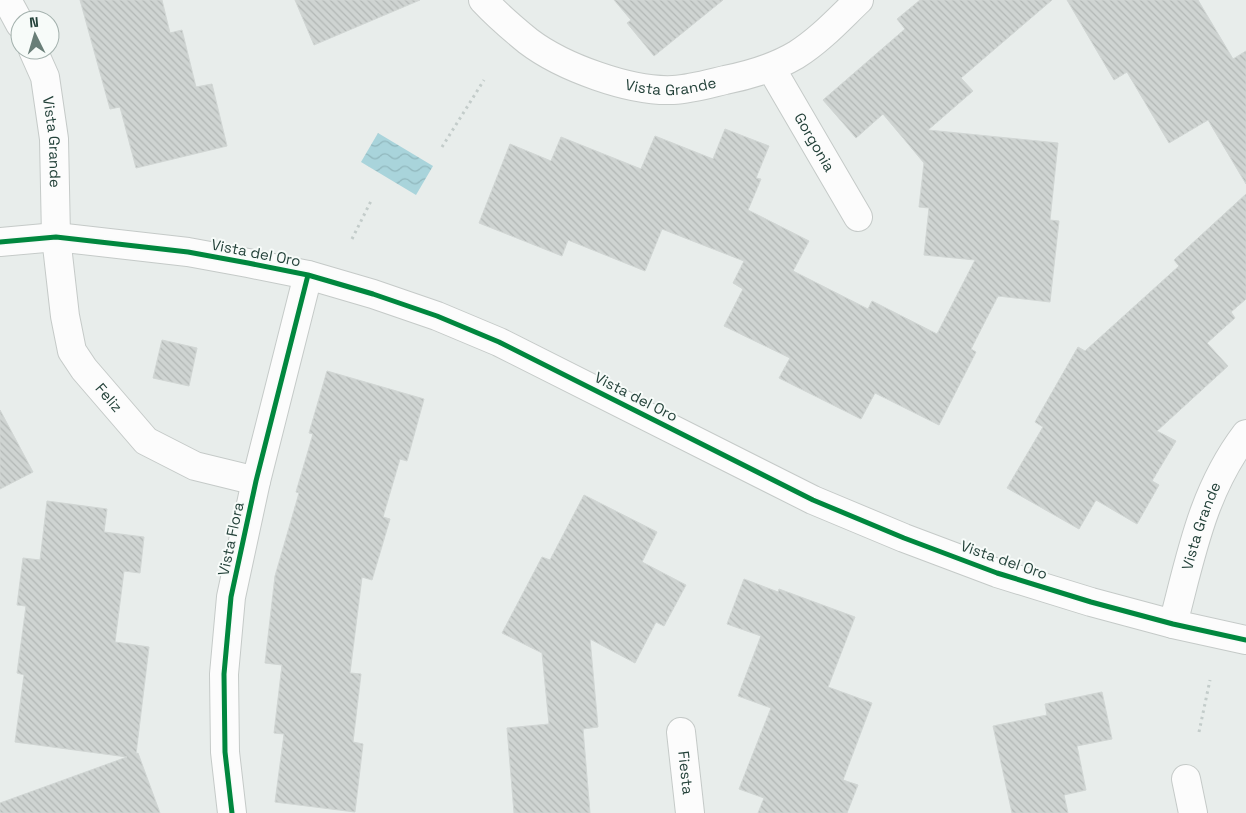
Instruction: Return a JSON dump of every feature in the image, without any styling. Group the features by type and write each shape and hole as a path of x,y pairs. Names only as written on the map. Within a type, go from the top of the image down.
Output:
{"street":[{"name":"Vista Grande","path":"483,0 500,18 529,42 565,63 602,79 640,88 672,90 772,68 796,55 826,33 859,0"},
{"name":"Vista Grande","path":"37,60 45,77 54,139 56,237"},
{"name":"Gorgonia","path":"772,68 858,217"},
{"name":"Vista del Oro","path":"0,242 56,237 188,252 308,275 373,294 437,316 499,342 813,500 904,538 997,573 1091,602 1173,624 1246,640"},
{"name":"Feliz","path":"56,237 65,316 72,350 84,369 146,441 195,466 256,481"},
{"name":"Vista Flora","path":"232,813 225,752 224,674 231,597 256,481 308,275"},
{"name":"Vista Grande","path":"1173,624 1202,515 1223,468 1246,434"},
{"name":"Fiesta","path":"681,732 690,813"},
{"path":"1186,779 1193,813"}],"path":[{"path":"442,146 484,80"},
{"path":"352,239 370,200"},
{"path":"1199,732 1210,680"}],"water":[{"path":"378,133 433,166 416,195 361,162"}],"building":[{"path":"80,0 162,0 170,33 182,30 196,87 212,84 227,146 136,168 120,107 110,109"},
{"path":"295,0 420,0 314,45"},
{"path":"614,0 723,0 654,56 627,23 631,20"},
{"path":"920,0 1052,0 961,78 973,91 928,130 1058,143 1050,220 1059,221 1050,302 998,296 971,349 976,352 939,425 875,393 861,419 779,378 790,358 724,326 743,289 733,283 744,261 662,229 645,271 568,240 562,256 479,223 510,144 551,161 561,137 641,169 655,136 713,159 725,129 769,146 756,178 761,179 748,210 809,241 793,271 868,309 872,301 937,334 975,260 924,255 929,208 919,207 924,163 883,114 856,138 823,100 905,29 897,19"},
{"path":"1067,0 1198,0 1233,59 1246,51 1246,184 1208,120 1169,143 1127,72 1114,80"},
{"path":"1246,194 1246,299 1231,312 1235,318 1207,343 1228,366 1157,431 1176,441 1152,481 1159,485 1137,524 1096,500 1079,529 1007,488 1043,427 1035,422 1078,347 1085,351 1179,266 1174,260"},
{"path":"162,340 197,348 189,386 153,378"},
{"path":"327,371 424,399 407,461 400,459 383,517 390,519 372,580 362,577 350,673 361,674 353,742 363,744 355,812 275,802 284,734 274,733 282,665 265,663 275,576 299,493 296,492 313,434 309,433"},
{"path":"0,410 33,472 0,489"},
{"path":"584,495 657,532 642,562 686,585 664,626 656,622 635,663 590,639 598,727 583,729 590,813 514,813 507,728 549,724 542,653 502,633 542,557 550,560"},
{"path":"47,501 107,509 104,532 144,537 140,573 124,571 115,642 149,647 136,754 138,753 160,813 0,813 0,803 127,757 15,742 24,675 17,673 26,606 17,605 23,558 40,560"},
{"path":"744,579 778,592 779,589 855,617 828,687 872,703 843,780 858,785 847,813 758,813 764,798 739,789 771,708 738,696 761,636 727,624"},
{"path":"1102,692 1112,739 1077,746 1086,790 1064,795 1068,813 1012,813 993,726 1047,715 1045,704"}],"cycle path":[{"path":"0,242 56,237 188,252 308,275 373,294 437,316 499,342 813,500 904,538 997,573 1091,602 1173,624 1246,640"},
{"path":"232,813 225,752 224,674 231,597 256,481 308,275"}]}
